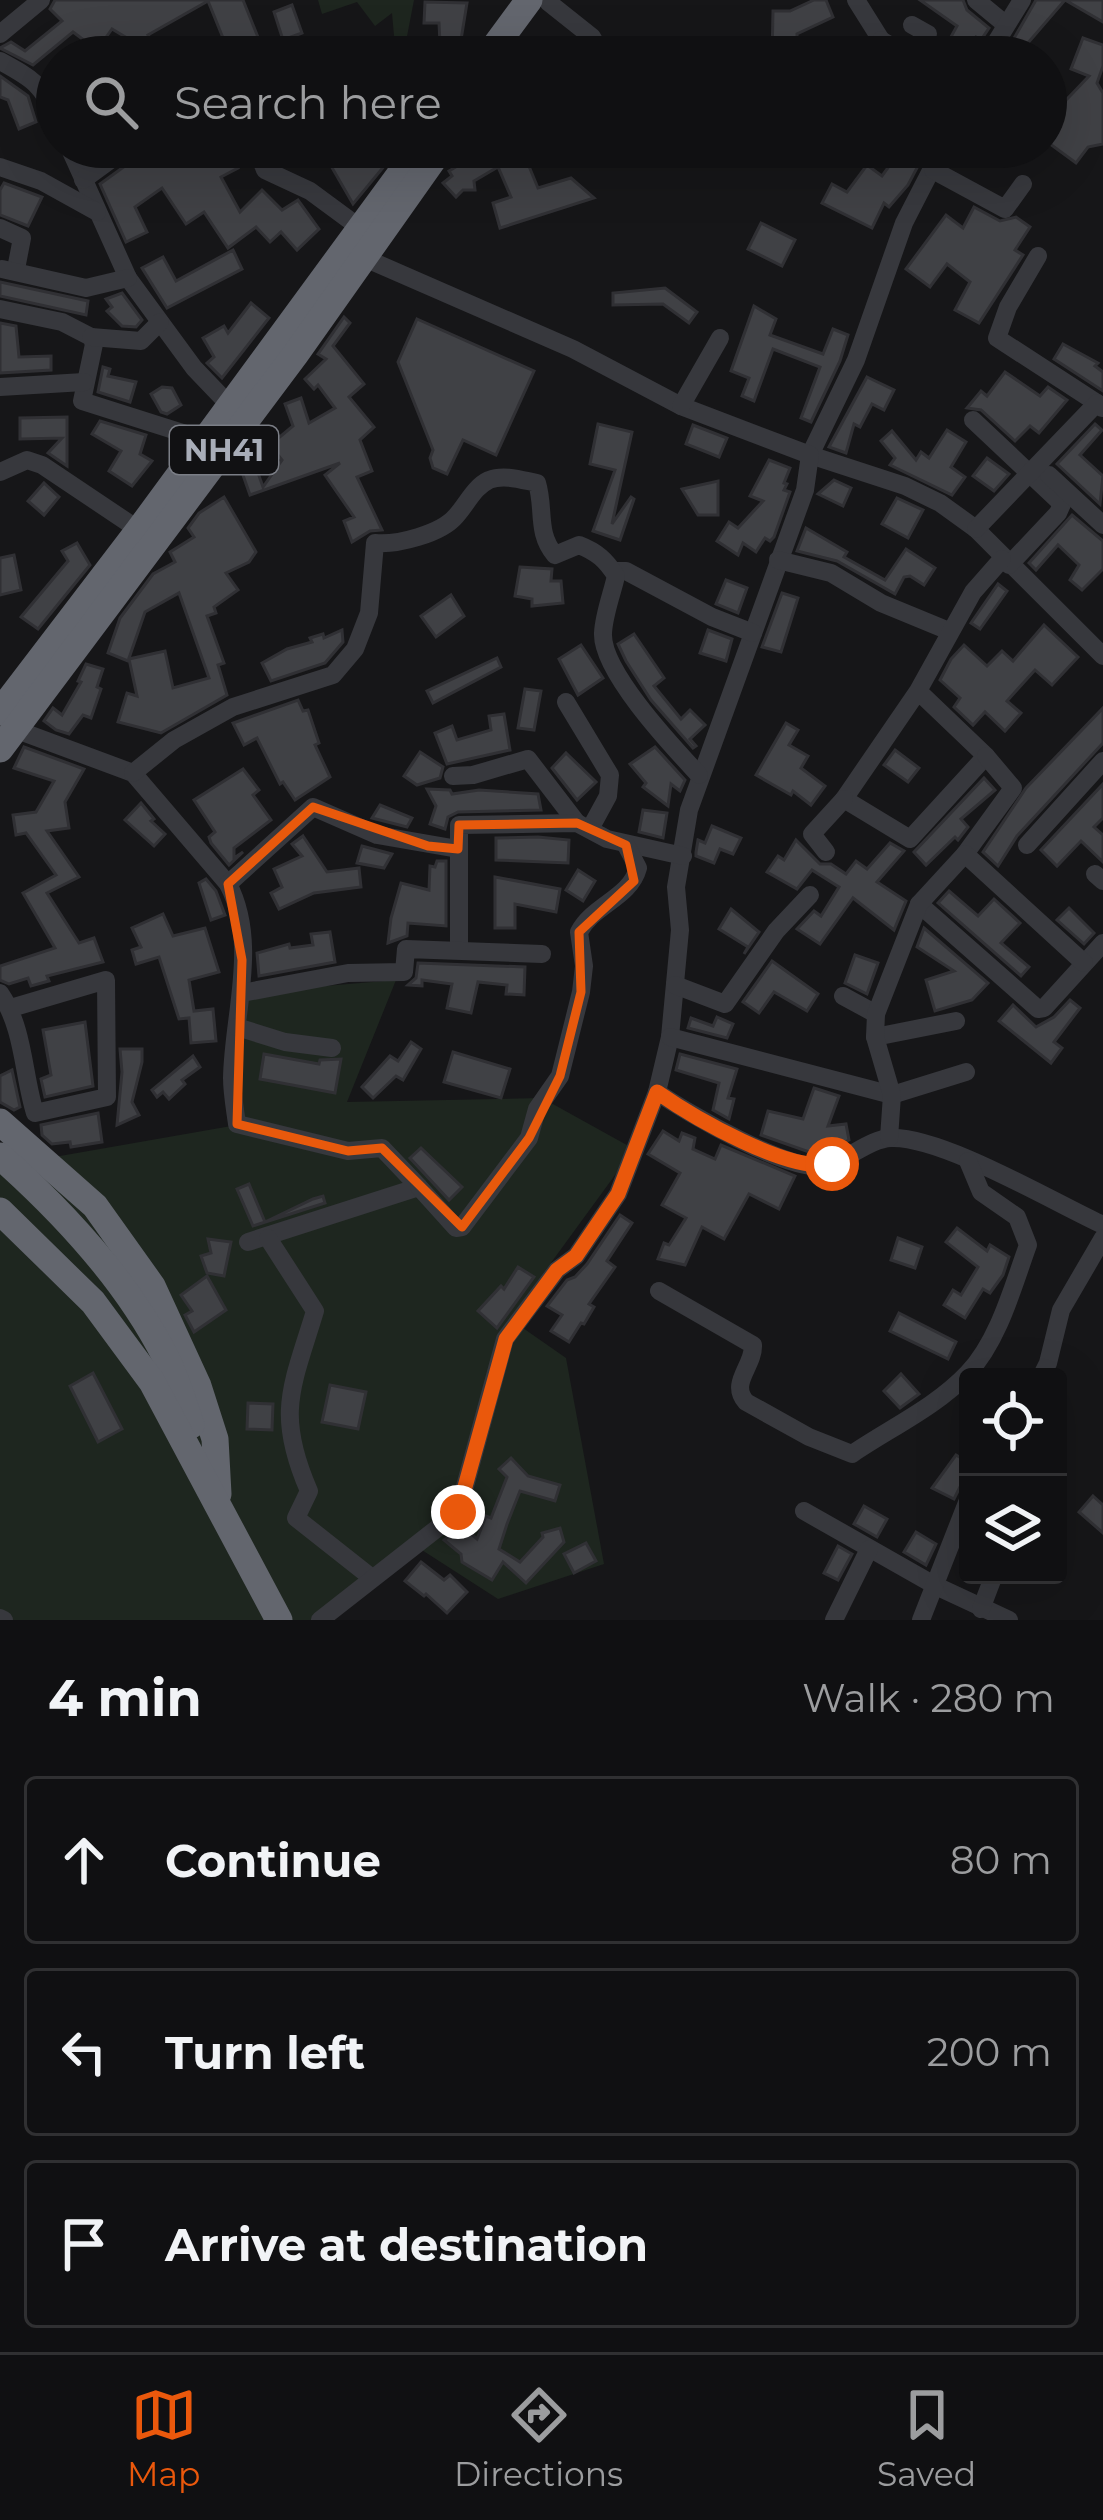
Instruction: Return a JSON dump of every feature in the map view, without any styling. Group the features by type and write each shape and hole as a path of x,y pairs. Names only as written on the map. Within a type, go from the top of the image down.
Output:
{"highway":[{"path":"508,36 542,1"},
{"path":"521,36 542,1"},
{"name":"NH41","path":"361,243 407,168"},
{"name":"NH41","path":"4,728 361,243 424,168"},
{"name":"NH41","path":"4,728 205,440 237,414"},
{"path":"0,1122 95,1206 152,1286 198,1386 215,1439 218,1503"},
{"path":"0,1156 75,1230 135,1308 165,1356 218,1503"},
{"path":"0,1211 105,1318 152,1382 276,1616"}],"street":[{"path":"0,34 41,0"},
{"path":"856,0 872,36"},
{"path":"976,0 1005,23"},
{"path":"998,36 1022,0"},
{"path":"542,1 591,36"},
{"path":"912,26 926,36"},
{"path":"0,61 36,81"},
{"path":"0,167 41,181 97,212"},
{"path":"78,168 128,278 237,414"},
{"path":"83,180 99,168"},
{"path":"265,168 310,191 361,243 680,406 905,486 940,503 976,529 1103,656"},
{"path":"320,1620 458,1512 506,1339 557,1270 576,1256 618,1194 657,1092 670,1037 680,930 676,887 688,810 805,490 810,455 856,360 904,223 933,170 1005,209 1023,184"},
{"path":"0,229 22,238 9,269 86,288 128,278"},
{"path":"976,529 1100,406 997,338 995,333 1038,256"},
{"path":"0,309 62,322 91,337 141,341 160,322"},
{"path":"91,337 94,344 82,401 205,440"},
{"path":"680,406 720,338"},
{"path":"0,387 84,382"},
{"path":"973,420 1103,525"},
{"path":"0,472 27,460 42,466 139,530"},
{"path":"826,852 812,834 844,799 918,691 973,592 1058,513 1062,504 1034,468"},
{"path":"133,773 174,740 233,707 333,675 356,649 369,613 375,544 390,545 454,520 487,481 510,477 537,483 543,502 540,529 555,555 580,544 613,571 616,576 603,633 605,650 645,717 699,775"},
{"path":"778,560 831,574 881,603 949,631"},
{"path":"613,571 626,571 712,617 753,632"},
{"path":"889,1138 892,1095 875,1037 876,1014 920,904 1013,788 918,691"},
{"path":"566,702 610,775 608,796 584,826"},
{"path":"4,728 133,773 228,884 237,901 241,932 242,993 232,1081 237,1124 348,1150 382,1148 456,1228 462,1227 529,1138 537,1109 560,1076 581,992 584,966 579,932 591,914 634,881 638,868 626,845"},
{"path":"844,799 910,839 986,757"},
{"path":"453,776 528,759 584,826"},
{"path":"1028,845 1103,761"},
{"path":"228,884 313,807 377,835 458,849"},
{"path":"458,950 459,825 584,826 626,845 683,856"},
{"path":"920,904 1038,1009 1096,956 964,854"},
{"path":"675,986 722,1004 729,1001 776,931 810,895"},
{"path":"242,993 347,973 404,972 406,949 542,954"},
{"path":"106,980 107,1096 35,1113 5,1001 106,980"},
{"path":"843,996 876,1014"},
{"path":"875,1037 956,1021"},
{"path":"237,1027 286,1042 332,1048"},
{"path":"670,1037 892,1095 966,1072"},
{"path":"657,1092 691,1116 801,1166 832,1164 889,1138 940,1148 1103,1225"},
{"path":"659,1291 753,1345 739,1385 746,1402 809,1437 852,1454 921,1411 971,1370 1011,1290 1028,1245 1017,1217 981,1192 968,1161"},
{"path":"372,1578 296,1518 309,1491 294,1456 287,1402 315,1311 258,1240 419,1187"},
{"path":"1046,1368 1061,1310 1103,1238"},
{"path":"804,1511 981,1610 1009,1620"},
{"path":"921,1620 959,1524"},
{"path":"834,1620 869,1549"},
{"path":"981,1610 991,1584"}],"highlighted area":[{"path":"313,807 428,846 458,849 459,825 577,823 626,845 634,881 579,932 581,992 560,1076 529,1138 462,1227 382,1148 348,1151 237,1124 242,960 228,884"}],"shaded area":[{"path":"318,0 414,0 407,36 394,36 392,13 375,26 357,2 322,14"},
{"path":"396,980 347,1102 542,1098 634,1149 510,1319 566,1358 604,1564 498,1599 411,1543 331,1620 0,1620 0,1156 60,1156 237,1125 242,993"}],"building":[{"path":"55,0 243,0 258,36 222,36 208,1 149,36 124,36 112,29 107,36 73,32 44,36 62,21 50,9"},
{"path":"826,0 833,17 797,36 772,36 773,11"},
{"path":"920,0 963,0 967,10 989,28 984,36 951,36 957,26"},
{"path":"1036,0 1065,0 1034,36 1015,36"},
{"path":"1065,0 1103,0 1103,22"},
{"path":"425,2 467,3 462,36 440,36 439,23 424,23"},
{"path":"292,5 302,33 282,36 274,12"},
{"path":"1083,38 1103,45 1097,83 1103,93 1103,144 1088,147 1076,163 1067,156 1067,99 1089,76 1071,69"},
{"path":"11,42 25,51 36,42 33,65 0,48"},
{"path":"0,76 28,96 36,122 19,129 8,100 0,97"},
{"path":"122,168 238,168 221,177 240,212 262,190 282,210 298,200 319,229 297,250 281,232 270,242 256,227 228,248 204,212 186,224 162,188 135,207 147,232 126,242 100,184"},
{"path":"332,168 383,168 353,204"},
{"path":"496,168 474,181 475,190 463,190 456,197 443,183 452,176 449,171"},
{"path":"498,168 530,168 538,188 571,178 594,198 500,228 493,203 511,197"},
{"path":"865,168 882,176 888,168 917,168 889,207 884,203 872,228 822,203 832,184 847,192"},
{"path":"4,183 42,197 28,226 0,215"},
{"path":"974,207 1000,221 1016,217 1030,227 1015,250 1023,255 979,323 955,310 970,282 947,264 930,287 906,269 946,215 963,228"},
{"path":"761,223 795,240 782,266 748,249"},
{"path":"233,250 242,269 167,308 142,268 163,257 176,281"},
{"path":"0,282 88,301 86,315 0,296"},
{"path":"665,288 697,312 689,323 663,304 613,305 613,293"},
{"path":"122,293 142,320 136,327 122,326 107,311 112,307 106,299"},
{"path":"251,303 269,318 222,378 207,363 214,357 203,338 224,326 228,333"},
{"path":"754,306 776,319 770,335 823,354 833,329 848,335 811,422 801,418 820,367 773,349 754,401 742,396 749,378 731,371"},
{"path":"344,317 350,323 333,346 364,384 349,397 374,427 360,440 372,471 357,477 382,530 352,542 344,521 354,517 325,475 340,463 250,495 238,461 252,456 263,487 282,460 270,445 293,426 285,404 301,398 309,423 335,408 318,385 314,389 305,379 326,359 318,354"},
{"path":"417,319 534,371 496,455 463,440 447,474 433,468 433,450 398,362"},
{"path":"0,323 16,326 19,357 51,356 51,370 0,373"},
{"path":"1063,344 1098,363 1103,391 1054,359"},
{"path":"103,367 110,369 108,376 136,382 130,402 98,392"},
{"path":"1005,372 1040,396 1048,387 1067,400 1039,433 1030,426 1015,441 981,410 967,408 981,391 987,396"},
{"path":"867,377 894,390 884,410 872,404 860,427 854,424 846,453 829,447"},
{"path":"162,387 172,388 181,405 167,414 151,394"},
{"path":"67,417 67,466 48,453 62,438 20,439 20,418"},
{"path":"100,421 146,435 140,454 152,461 132,486 109,471 121,451 92,434"},
{"path":"598,424 632,432 612,524 634,499 620,540 593,531 615,470 590,464"},
{"path":"1095,424 1102,430 1080,455 1103,476 1100,504 1057,464"},
{"path":"693,425 727,438 719,457 686,444"},
{"path":"947,430 966,442 951,467 965,477 952,495 890,465 895,458 881,441 892,431 916,460 921,452 929,458"},
{"path":"987,458 1009,474 994,491 973,476"},
{"path":"769,460 790,468 784,490 790,492 774,537 765,538 756,552 743,543 738,555 717,541 729,522 738,528 763,501 750,496"},
{"path":"834,480 851,488 843,506 818,494"},
{"path":"718,481 718,515 698,515 682,489"},
{"path":"44,483 59,497 44,515 28,501"},
{"path":"224,497 256,552 249,562 226,573 238,590 207,616 224,663 218,665 227,695 161,733 118,722 127,693 137,696 129,659 165,651 173,688 209,678 179,593 145,612 128,661 108,653 120,618 153,574 175,562 170,552 194,537 188,528 199,513"},
{"path":"897,498 923,510 908,538 882,524"},
{"path":"1072,515 1103,541 1103,569 1082,590 1070,580 1079,565 1058,545 1036,570 1029,563"},
{"path":"806,528 885,580 906,549 935,568 924,585 904,577 895,594 837,561 797,551"},
{"path":"77,543 90,565 38,629 21,617 68,561 62,551"},
{"path":"14,555 21,590 0,595 0,558"},
{"path":"520,567 552,569 551,581 561,581 563,603 532,606 532,599 515,596"},
{"path":"726,580 747,588 738,613 716,604"},
{"path":"998,584 1007,591 980,629 971,623"},
{"path":"782,593 798,598 781,652 762,647"},
{"path":"451,595 464,616 436,637 421,616"},
{"path":"1044,625 1078,657 1052,685 1035,670 1007,701 1021,713 1005,731 985,712 973,725 954,707 960,698 940,680 951,659 964,645 987,666 1002,651 1013,661"},
{"path":"342,630 343,642 325,663 271,681 262,663 312,642 310,638"},
{"path":"708,630 732,639 726,661 700,653"},
{"path":"634,634 664,678 654,686 681,719 690,710 705,725 690,739 693,748 651,700 626,661 618,644"},
{"path":"581,645 603,678 578,695 559,659"},
{"path":"497,658 501,667 433,703 427,691"},
{"path":"86,664 103,669 91,718 83,715 69,734 56,730 44,721 53,708 62,715"},
{"path":"525,689 541,691 534,730 518,728"},
{"path":"298,700 303,711 308,710 319,743 315,745 330,777 295,800 280,784 257,738 244,745 233,723"},
{"path":"1103,708 1103,743 1017,836 998,866 983,852 1026,788"},
{"path":"504,714 510,750 447,764 435,733 452,726 457,740 491,730 489,716"},
{"path":"786,723 798,730 789,745 808,756 801,768 825,786 811,805 793,791 791,795 756,775"},
{"path":"24,747 84,769 65,802 69,828 47,831 79,877 47,893 79,943 94,938 103,962 47,976 49,981 31,986 28,978 9,984 0,980 0,966 55,948 23,893 56,875 26,833 16,835 13,815 36,812 54,781 14,768"},
{"path":"655,747 685,780 680,791 671,784 668,806 643,787 646,783 630,764"},
{"path":"895,750 919,768 908,782 884,765"},
{"path":"420,752 443,767 440,778 417,785 404,776"},
{"path":"566,753 596,782 577,800 552,768"},
{"path":"243,769 259,790 253,795 271,820 234,848 234,858 243,852 229,865 211,843 209,837 215,832 194,800"},
{"path":"984,778 995,790 961,819 968,827 958,840 955,837 926,865 914,852"},
{"path":"1103,784 1103,818 1094,827 1103,835 1103,862 1081,841 1057,866 1041,850"},
{"path":"427,789 452,794 479,790 538,794 541,810 458,812 448,817 445,829 430,824 436,806"},
{"path":"141,803 165,834 154,846 125,820"},
{"path":"380,805 412,818 407,827 372,818"},
{"path":"643,810 667,813 663,838 639,832"},
{"path":"712,826 741,838 733,854 720,849 714,863 696,856 698,840 705,843"},
{"path":"303,836 327,872 359,868 361,887 314,893 279,909 271,893 282,887 274,869 302,856 292,844"},
{"path":"496,838 569,840 568,863 496,860"},
{"path":"796,840 820,864 831,864 846,874 856,861 867,869 890,843 904,851 877,882 906,901 894,930 853,898 820,944 797,929 814,911 821,916 839,887 812,870 797,889 767,872 778,856 784,860"},
{"path":"362,846 392,854 384,868 357,863"},
{"path":"437,861 446,861 446,926 408,923 407,936 388,943 401,883 429,890 430,866 435,867"},
{"path":"578,870 595,881 583,901 566,890"},
{"path":"495,877 560,889 556,912 515,904 515,928 495,928"},
{"path":"206,879 225,915 211,920 199,883"},
{"path":"949,891 978,916 994,899 1020,923 1001,943 1029,967 1021,976 938,903"},
{"path":"1069,908 1094,933 1084,944 1057,920"},
{"path":"731,909 759,932 744,954 748,947 719,929"},
{"path":"163,914 173,936 205,928 219,972 189,980 194,1011 213,1009 216,1041 191,1043 189,1018 179,1019 159,957 136,964 132,950 141,947 132,928"},
{"path":"924,928 988,983 972,1000 935,1011 926,980 954,971 917,947"},
{"path":"330,932 335,962 259,976 257,953 289,944 290,948 313,945 311,934"},
{"path":"855,955 878,963 867,994 845,983"},
{"path":"772,961 818,994 807,1011 774,992 759,1013 743,1002"},
{"path":"418,963 525,967 524,995 506,994 507,985 478,982 471,1013 447,1008 452,984 422,980 422,986 408,985 416,978"},
{"path":"1070,1000 1080,1008 1054,1042 1062,1048 1051,1063 999,1021 1013,1005 1036,1027"},
{"path":"717,1017 733,1024 727,1038 688,1028 691,1018 713,1026"},
{"path":"85,1022 93,1086 45,1097 41,1079 51,1075 43,1030"},
{"path":"411,1042 421,1049 403,1080 396,1076 373,1098 362,1087 390,1056 398,1061"},
{"path":"120,1049 142,1049 142,1062 132,1102 139,1115 117,1125 122,1072"},
{"path":"453,1052 510,1069 501,1098 444,1082"},
{"path":"264,1054 319,1064 320,1060 341,1059 335,1093 260,1079"},
{"path":"680,1054 737,1069 728,1098 734,1099 729,1119 713,1110 719,1083 676,1070"},
{"path":"193,1056 200,1067 182,1080 185,1084 169,1099 163,1092 157,1097 152,1090"},
{"path":"12,1070 20,1107 14,1110 0,1102 0,1076"},
{"path":"814,1088 839,1096 828,1126 846,1124 849,1140 829,1150 809,1152 761,1135 768,1111 803,1119"},
{"path":"98,1113 102,1142 71,1147 70,1142 52,1144 42,1135 41,1125"},
{"path":"663,1131 679,1141 682,1133 695,1138 693,1149 715,1159 721,1145 795,1176 779,1209 749,1194 724,1239 702,1227 685,1265 658,1259 664,1243 669,1245 686,1218 662,1205 680,1173 648,1154"},
{"path":"421,1148 462,1187 449,1200 410,1158"},
{"path":"249,1184 265,1222 313,1199 323,1196 325,1203 253,1226 237,1189"},
{"path":"620,1215 632,1223 607,1261 615,1267 569,1342 551,1331 562,1315 547,1306 587,1264"},
{"path":"957,1228 987,1251 990,1245 1009,1257 1003,1275 990,1293 983,1289 965,1318 944,1305 953,1290 961,1295 978,1267 946,1242"},
{"path":"898,1238 922,1247 915,1268 891,1260"},
{"path":"208,1239 231,1242 224,1276 207,1273 201,1256 211,1253"},
{"path":"518,1267 534,1277 497,1328 478,1311 501,1286 504,1289"},
{"path":"207,1276 226,1310 194,1332 185,1315 192,1311 181,1295"},
{"path":"899,1313 956,1342 948,1359 890,1331"},
{"path":"93,1373 122,1429 98,1442 70,1386"},
{"path":"901,1374 919,1394 900,1408 884,1391"},
{"path":"330,1385 366,1392 358,1429 322,1422"},
{"path":"248,1403 273,1404 272,1430 247,1429"},
{"path":"959,1457 959,1489 954,1499 932,1488"},
{"path":"511,1458 528,1476 560,1485 555,1501 520,1491 507,1524 499,1549 520,1562 542,1533 560,1528 564,1542 526,1583 503,1562 492,1580 462,1562 461,1554 444,1540 462,1526 477,1539 507,1477 499,1469"},
{"path":"1093,1496 1103,1505 1103,1533 1079,1512"},
{"path":"864,1506 887,1519 877,1537 854,1524"},
{"path":"916,1532 936,1544 926,1565 904,1552"},
{"path":"586,1543 596,1561 574,1573 564,1554"},
{"path":"838,1546 852,1554 838,1580 824,1573"},
{"path":"421,1562 444,1580 450,1575 467,1592 447,1613 405,1581"}],"route":[{"path":"458,1512 506,1339 557,1270 576,1256 618,1194 657,1092 691,1116 801,1166 832,1164"}]}
